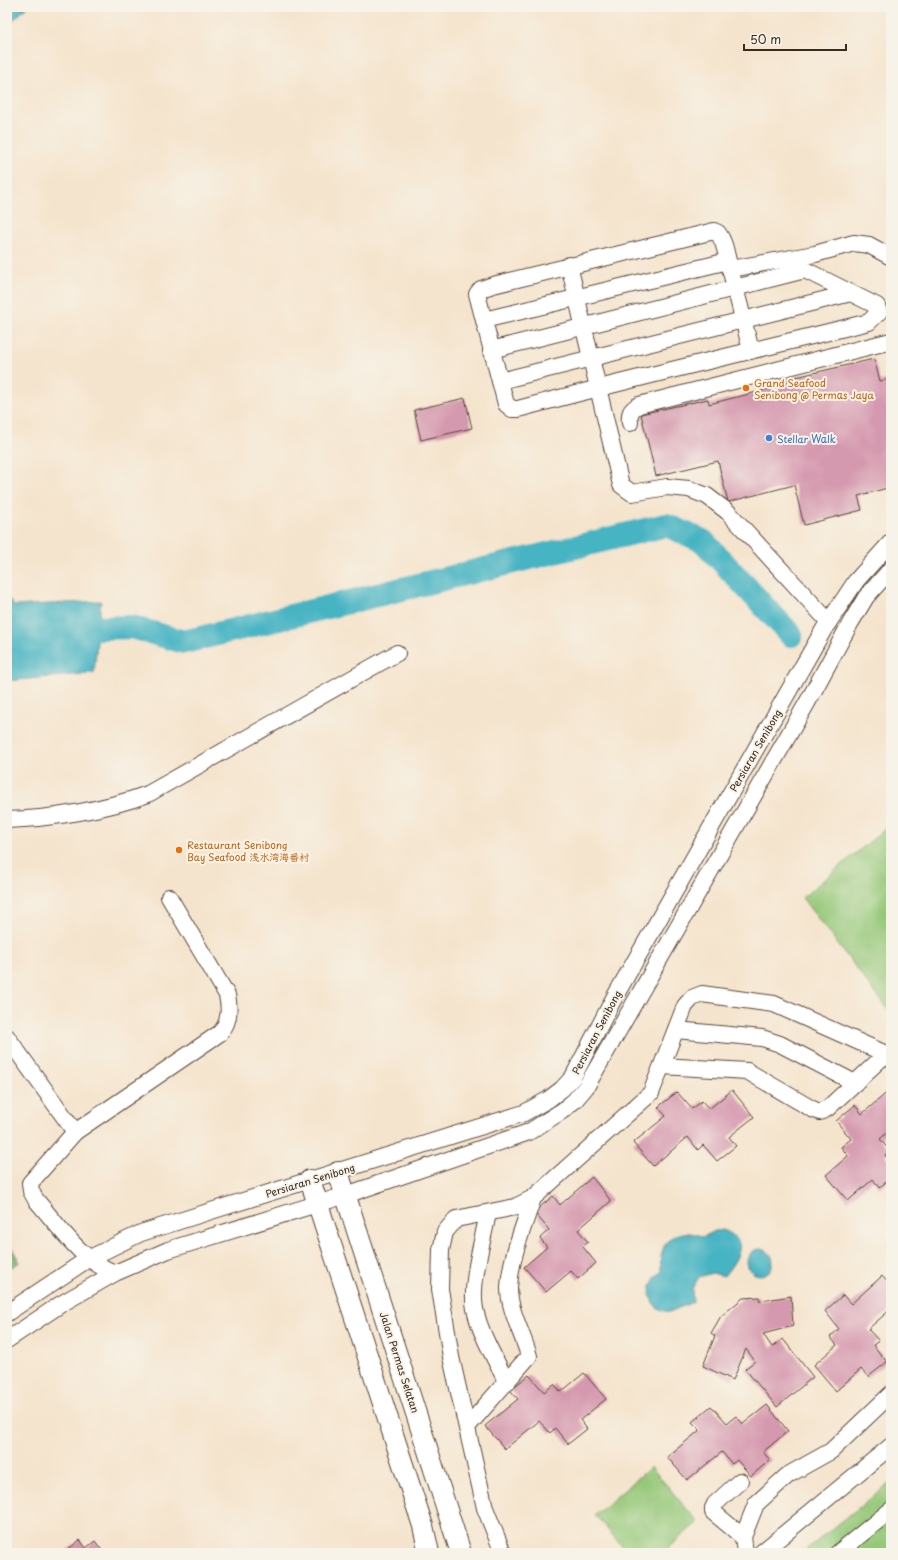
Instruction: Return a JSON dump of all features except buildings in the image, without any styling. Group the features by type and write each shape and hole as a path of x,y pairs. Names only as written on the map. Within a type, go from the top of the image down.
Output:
{"main road":[{"name":"Jalan Permas Selatan","path":"338,1172 452,1521 461,1553"},
{"path":"310,1180 423,1526 429,1553"},
{"path":"423,1526 426,1516 433,1509 439,1510 452,1521"}],"street":[{"path":"492,350 583,327 735,288 805,270 877,306 879,312 875,318 869,322 751,351 597,388 518,409 512,409 506,404 477,294 481,289 569,265 714,231 718,233 722,239 735,288 751,351"},
{"path":"484,320 576,297 729,265 814,254 854,243 869,245 891,257"},
{"path":"569,265 597,388 610,436 618,480 624,489 628,492 637,494 667,487 678,487 707,496 718,503 737,522 827,626"},
{"path":"500,381 851,293"},
{"path":"630,423 630,412 632,409 639,406 891,341"},
{"name":"Persiaran Senibong","path":"7,1313 88,1259 141,1233 524,1113 549,1099 562,1089 573,1077 614,998 827,626 856,581 891,542"},
{"name":"Persiaran Senibong","path":"7,1340 61,1304 115,1273 168,1250 346,1195 530,1132 547,1123 575,1100 586,1087 807,703 866,597 891,569"},
{"path":"7,820 31,820 125,803 148,794 397,653"},
{"path":"115,1273 104,1269 88,1259 36,1200 29,1187 32,1179 75,1132 220,1033 226,1024 230,1008 228,995 169,897"},
{"path":"503,1553 485,1508 451,1357 440,1288 440,1250 445,1232 456,1219 514,1207 533,1198 651,1093 685,1006 692,998 702,994 774,1004 889,1056 855,1083 828,1108 820,1112 812,1109 747,1071 662,1066"},
{"path":"676,1030 762,1038 780,1044 855,1083"},
{"path":"7,1037 75,1132"},
{"path":"467,1427 529,1356 525,1340 515,1317 509,1288 517,1247 533,1198"},
{"path":"488,1213 475,1286 475,1309 481,1328 507,1383"},
{"path":"745,1553 743,1536 756,1504 788,1475 831,1451 891,1394"},
{"path":"760,1553 891,1446"},
{"path":"740,1481 713,1508 713,1512 743,1536"},
{"path":"844,1551 891,1510"}],"green space":[{"path":"891,824 891,1013 802,898"},
{"path":"7,1240 20,1262 7,1270"},
{"path":"651,1467 698,1522 662,1553 628,1553 595,1515"},
{"path":"891,1482 891,1553 802,1553"}],"water":[{"path":"7,7 27,7 7,26"},
{"path":"7,597 14,606 101,601 94,673 7,681"},
{"path":"723,1230 732,1234 737,1239 739,1245 737,1257 724,1276 712,1273 699,1277 692,1289 693,1302 669,1312 661,1310 656,1306 650,1296 650,1290 652,1283 661,1271 662,1252 670,1239 676,1235 684,1233 703,1237 715,1231"},
{"path":"760,1249 769,1253 773,1262 769,1271 760,1275 751,1271 747,1262 751,1253"}],"waterway":[{"path":"99,628 132,627 184,642 666,525 703,541 791,635"}],"place":[{"name":"Grand Seafood Senibong @ Permas Jaya","path":"746,388"},
{"name":"Stellar Walk","path":"769,438"},
{"name":"Restaurant Senibong Bay Seafood 浅水湾海番村","path":"179,850"}]}
